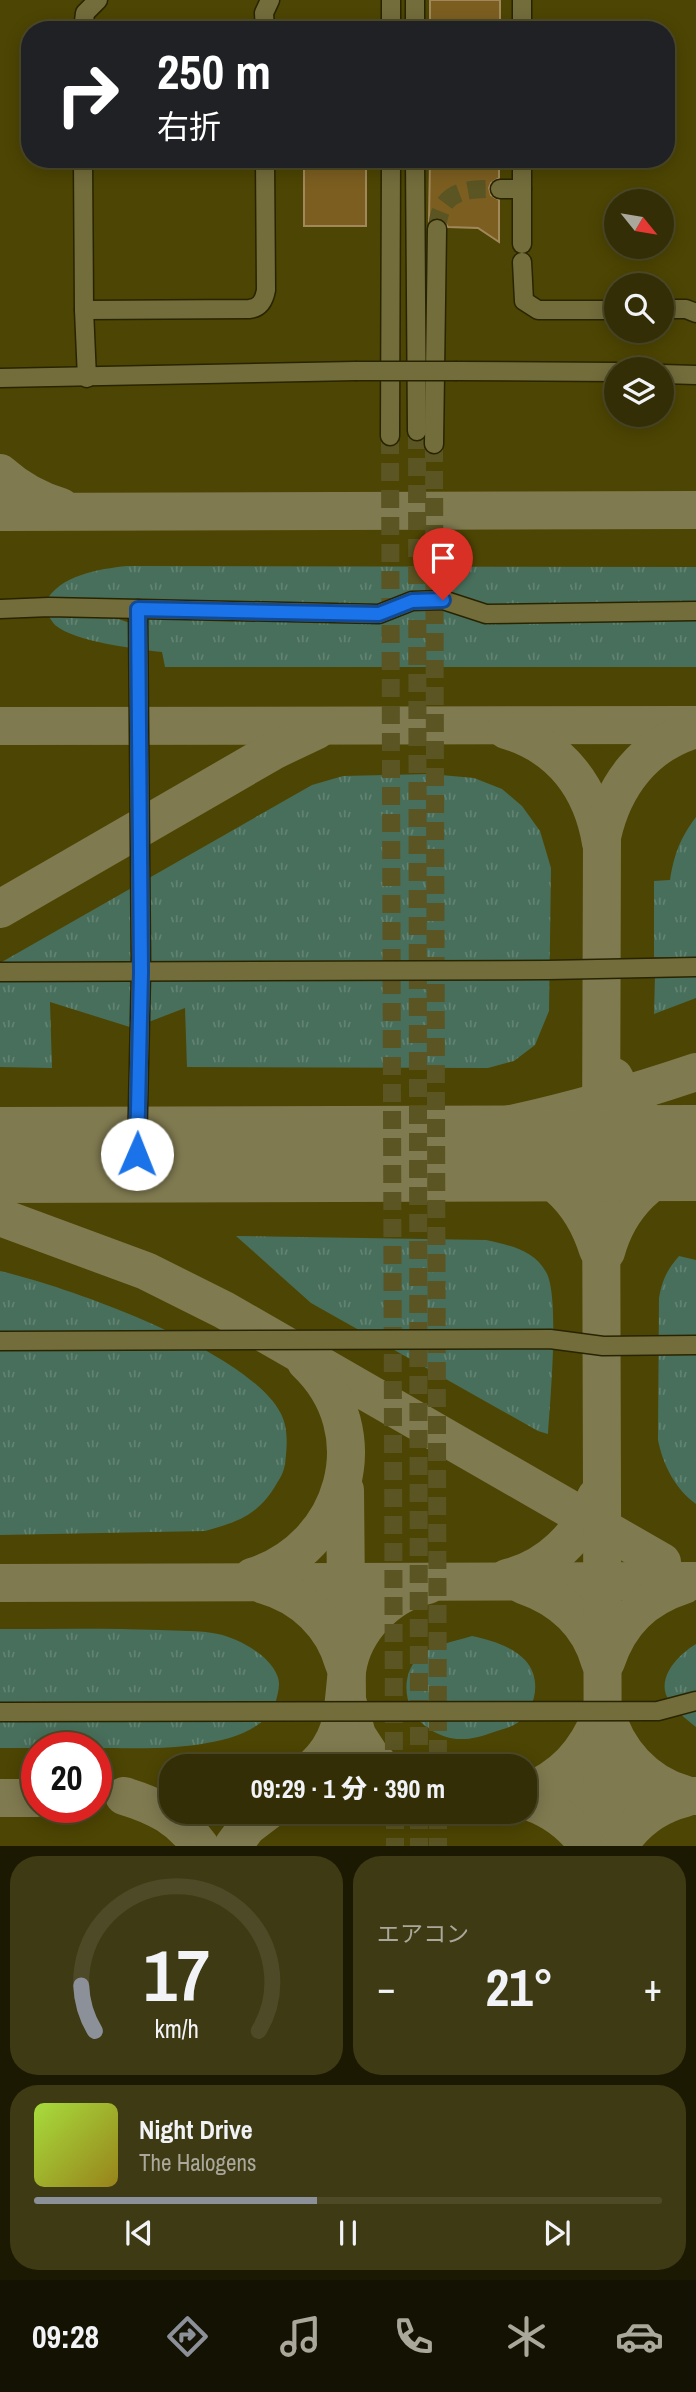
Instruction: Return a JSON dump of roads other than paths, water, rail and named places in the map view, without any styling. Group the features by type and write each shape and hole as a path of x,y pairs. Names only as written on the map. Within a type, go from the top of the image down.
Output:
{"street":[{"path":"84,21 85,13 98,0"},
{"path":"264,21 264,13 270,0"},
{"path":"391,0 391,21"},
{"path":"415,0 415,21"},
{"path":"522,0 522,21"},
{"path":"83,168 83,310 87,378"},
{"path":"83,310 255,308 261,303 266,290 265,168"},
{"path":"390,436 391,168"},
{"path":"415,168 417,431"},
{"path":"522,168 524,301 538,310 604,310"},
{"path":"500,189 522,189"},
{"path":"434,444 437,229"},
{"path":"674,309 686,309 696,313"},
{"path":"0,378 355,370 604,372"},
{"path":"674,374 696,375"},
{"path":"0,608 379,614 412,601 443,600 486,614 696,611"},
{"path":"137,1154 141,972 138,609"},
{"path":"0,972 535,971 696,967"},
{"path":"0,1341 550,1339 603,1346 696,1345"},
{"path":"0,1712 658,1711 696,1701"}],"tunnel":[{"path":"437,229 439,216 450,198 477,189 500,189"},
{"path":"417,431 419,1754"},
{"path":"390,436 394,1754"},
{"path":"434,444 438,1754"},
{"path":"395,1824 395,1846"},
{"path":"419,1824 419,1846"},
{"path":"438,1824 438,1846"}]}
